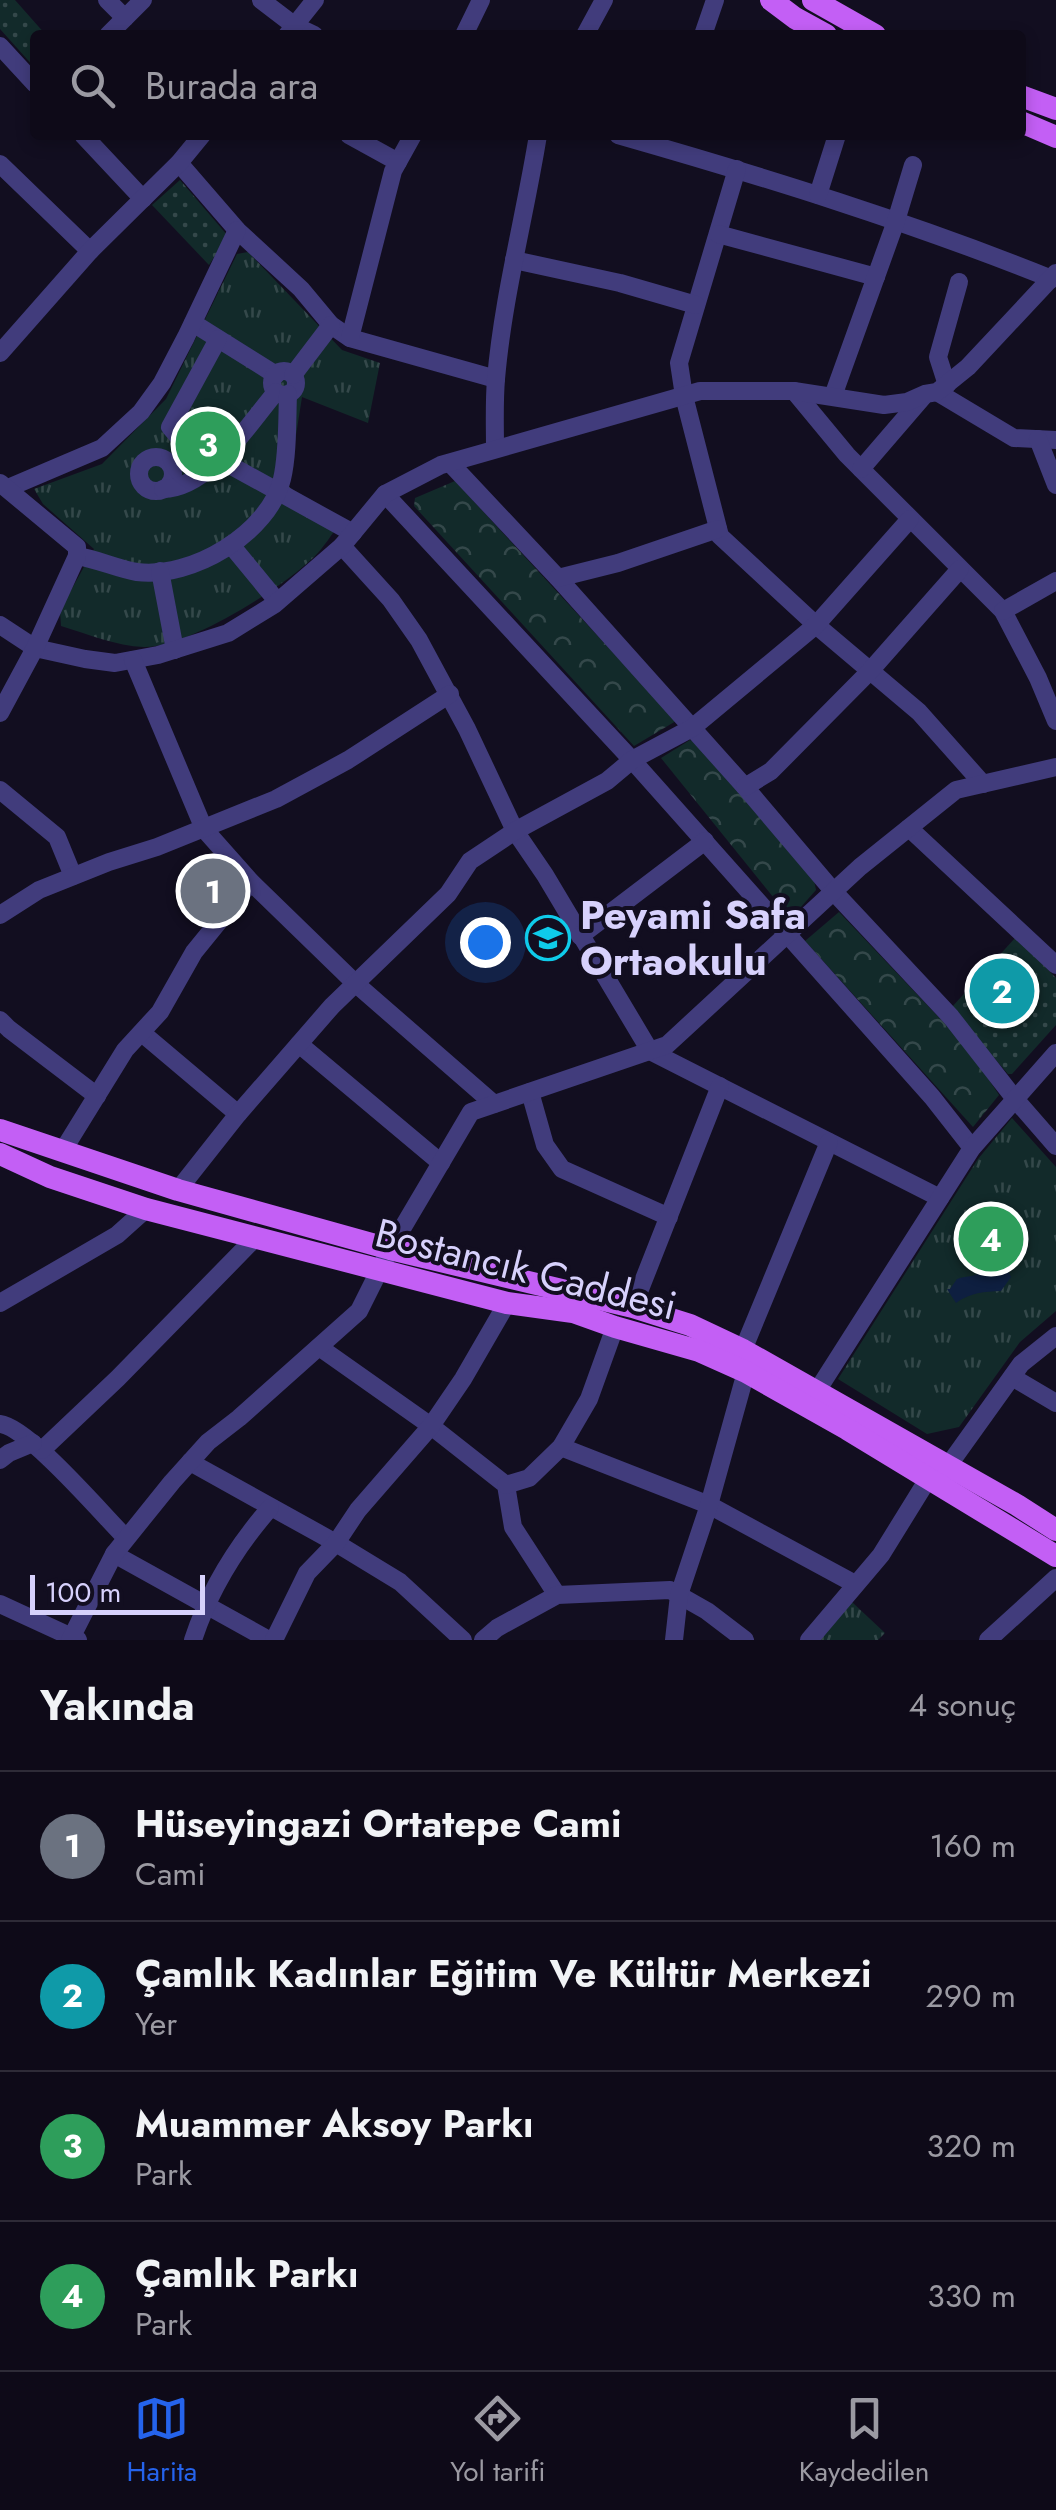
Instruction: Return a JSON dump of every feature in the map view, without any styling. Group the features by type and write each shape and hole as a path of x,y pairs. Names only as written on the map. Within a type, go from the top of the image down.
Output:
{"main road":[{"path":"771,0 817,30"},
{"path":"813,0 866,30"},
{"path":"1026,98 1056,110"},
{"path":"1026,124 1056,137"},
{"name":"Bostancık Caddesi","path":"0,1130 178,1190 390,1248 633,1306 690,1325 744,1361 938,1472 1056,1530"},
{"name":"Bostancık Caddesi","path":"0,1154 50,1177 146,1209 507,1303 573,1312 615,1328 744,1361 817,1392 1056,1556"}],"street":[{"path":"107,0 125,18"},
{"path":"113,30 143,0"},
{"path":"261,0 290,30"},
{"path":"292,30 315,0"},
{"path":"466,30 481,0"},
{"path":"588,30 604,0"},
{"path":"705,30 715,0"},
{"path":"0,46 30,79"},
{"path":"88,140 143,199"},
{"path":"0,353 90,251 198,140"},
{"path":"358,140 398,162"},
{"path":"350,338 388,189 410,140"},
{"path":"495,449 496,379 537,140"},
{"path":"818,194 835,140"},
{"path":"665,141 1054,276 968,367 936,390 861,469"},
{"path":"178,162 237,230 300,289 331,325 350,338 496,379"},
{"path":"832,396 913,165"},
{"path":"2,169 90,251"},
{"path":"737,169 679,363 720,536 816,625 919,712 983,784"},
{"path":"0,713 77,556 77,547 4,486 102,448 141,412 162,382 237,230"},
{"path":"718,234 876,277"},
{"path":"514,260 620,283 696,306"},
{"path":"936,390 938,357 959,282"},
{"path":"193,323 283,384"},
{"path":"163,489 177,489 200,477 219,459 331,325"},
{"path":"218,339 170,427 188,444 277,493 348,539 419,640 450,694 515,831 650,1051 940,1198"},
{"path":"77,556 137,572 160,571 204,559 257,524 283,478 283,384"},
{"path":"0,625 35,648 84,659 115,663 175,650 228,633 278,601 348,539 385,494 450,463 700,392 794,391 884,405 906,402 936,390"},
{"path":"936,390 1014,438 1047,440 1056,485"},
{"path":"794,391 861,469 1004,612 1056,721"},
{"path":"450,463 951,1017 1014,1100 1056,1146"},
{"path":"385,494 705,841 932,1097 972,1148"},
{"path":"178,1190 298,1044 448,894 470,861 515,831 607,781 632,760 692,728 816,625 910,519"},
{"path":"558,578 618,563 718,529"},
{"path":"230,544 278,601"},
{"path":"745,786 771,771 870,671 960,569"},
{"path":"160,571 175,650"},
{"path":"1004,612 1056,581"},
{"path":"133,660 204,829 251,882 356,983 494,1104"},
{"path":"0,915 39,890 204,829 315,780 450,694"},
{"path":"0,1604 73,1639 114,1554 190,1462 359,1311 390,1248 471,1112 667,1045 860,867 956,790 1056,766"},
{"path":"0,790 56,837 73,876"},
{"path":"909,828 1056,965"},
{"path":"580,936 705,841"},
{"path":"62,1152 125,1050 160,1012 194,952 251,882"},
{"path":"0,1020 97,1096"},
{"path":"142,1033 238,1114"},
{"path":"298,1044 441,1163"},
{"path":"817,1392 972,1148 1056,1053"},
{"path":"633,1306 720,1086"},
{"path":"530,1092 545,1145 562,1169 669,1216"},
{"path":"674,1640 679,1596 708,1504 744,1361 829,1142"},
{"path":"0,1304 117,1235 146,1209"},
{"path":"0,1460 9,1453 37,1446 118,1378 256,1237"},
{"path":"114,1554 272,1640 307,1573 431,1426 507,1303"},
{"path":"506,1485 529,1478 561,1447 588,1399 615,1328"},
{"path":"809,1640 881,1555 938,1472 1022,1364 1056,1336"},
{"path":"319,1347 506,1485 513,1526 557,1595"},
{"path":"1012,1377 1056,1403"},
{"path":"0,1424 8,1425 37,1446 126,1538"},
{"path":"561,1447 708,1504 855,1584"},
{"path":"190,1462 400,1582 463,1640"},
{"path":"192,1640 240,1542 270,1508"},
{"path":"988,1640 1056,1578"},
{"path":"483,1640 557,1595 670,1590 746,1640"}],"green space":[{"path":"0,0 15,0 42,30 30,30 30,62 0,29"},
{"path":"180,180 228,236 209,265 152,205"},
{"path":"248,252 342,350 380,363 368,423 302,397 288,486 339,525 301,569 234,614 185,638 144,647 61,626 60,610 94,549 43,504 34,489 102,464 166,399 237,254"},
{"path":"455,481 676,721 634,746 414,506 415,498"},
{"path":"690,740 698,744 814,880 816,890 800,908 786,913 661,758"},
{"path":"839,912 967,1047 999,1095 973,1127 805,941"},
{"path":"1016,937 1056,978 1056,1025 1008,1074 951,1008"},
{"path":"1012,1118 1056,1167 1056,1311 1020,1342 959,1427 927,1434 838,1379 978,1159"},
{"path":"852,1602 885,1633 878,1640 817,1640"}],"water":[{"path":"991,1259 1004,1262 1011,1277 1001,1291 983,1292 956,1303 947,1289 957,1279 978,1274"}],"place":[{"name":"Muammer Aksoy Parkı","path":"208,444"},
{"name":"Hüseyingazi Ortatepe Cami","path":"213,891"},
{"name":"Peyami Safa Ortaokulu","path":"548,938"},
{"name":"Çamlık Kadınlar Eğitim Ve Kültür Merkezi","path":"1002,991"},
{"name":"Çamlık Parkı","path":"991,1239"}]}
